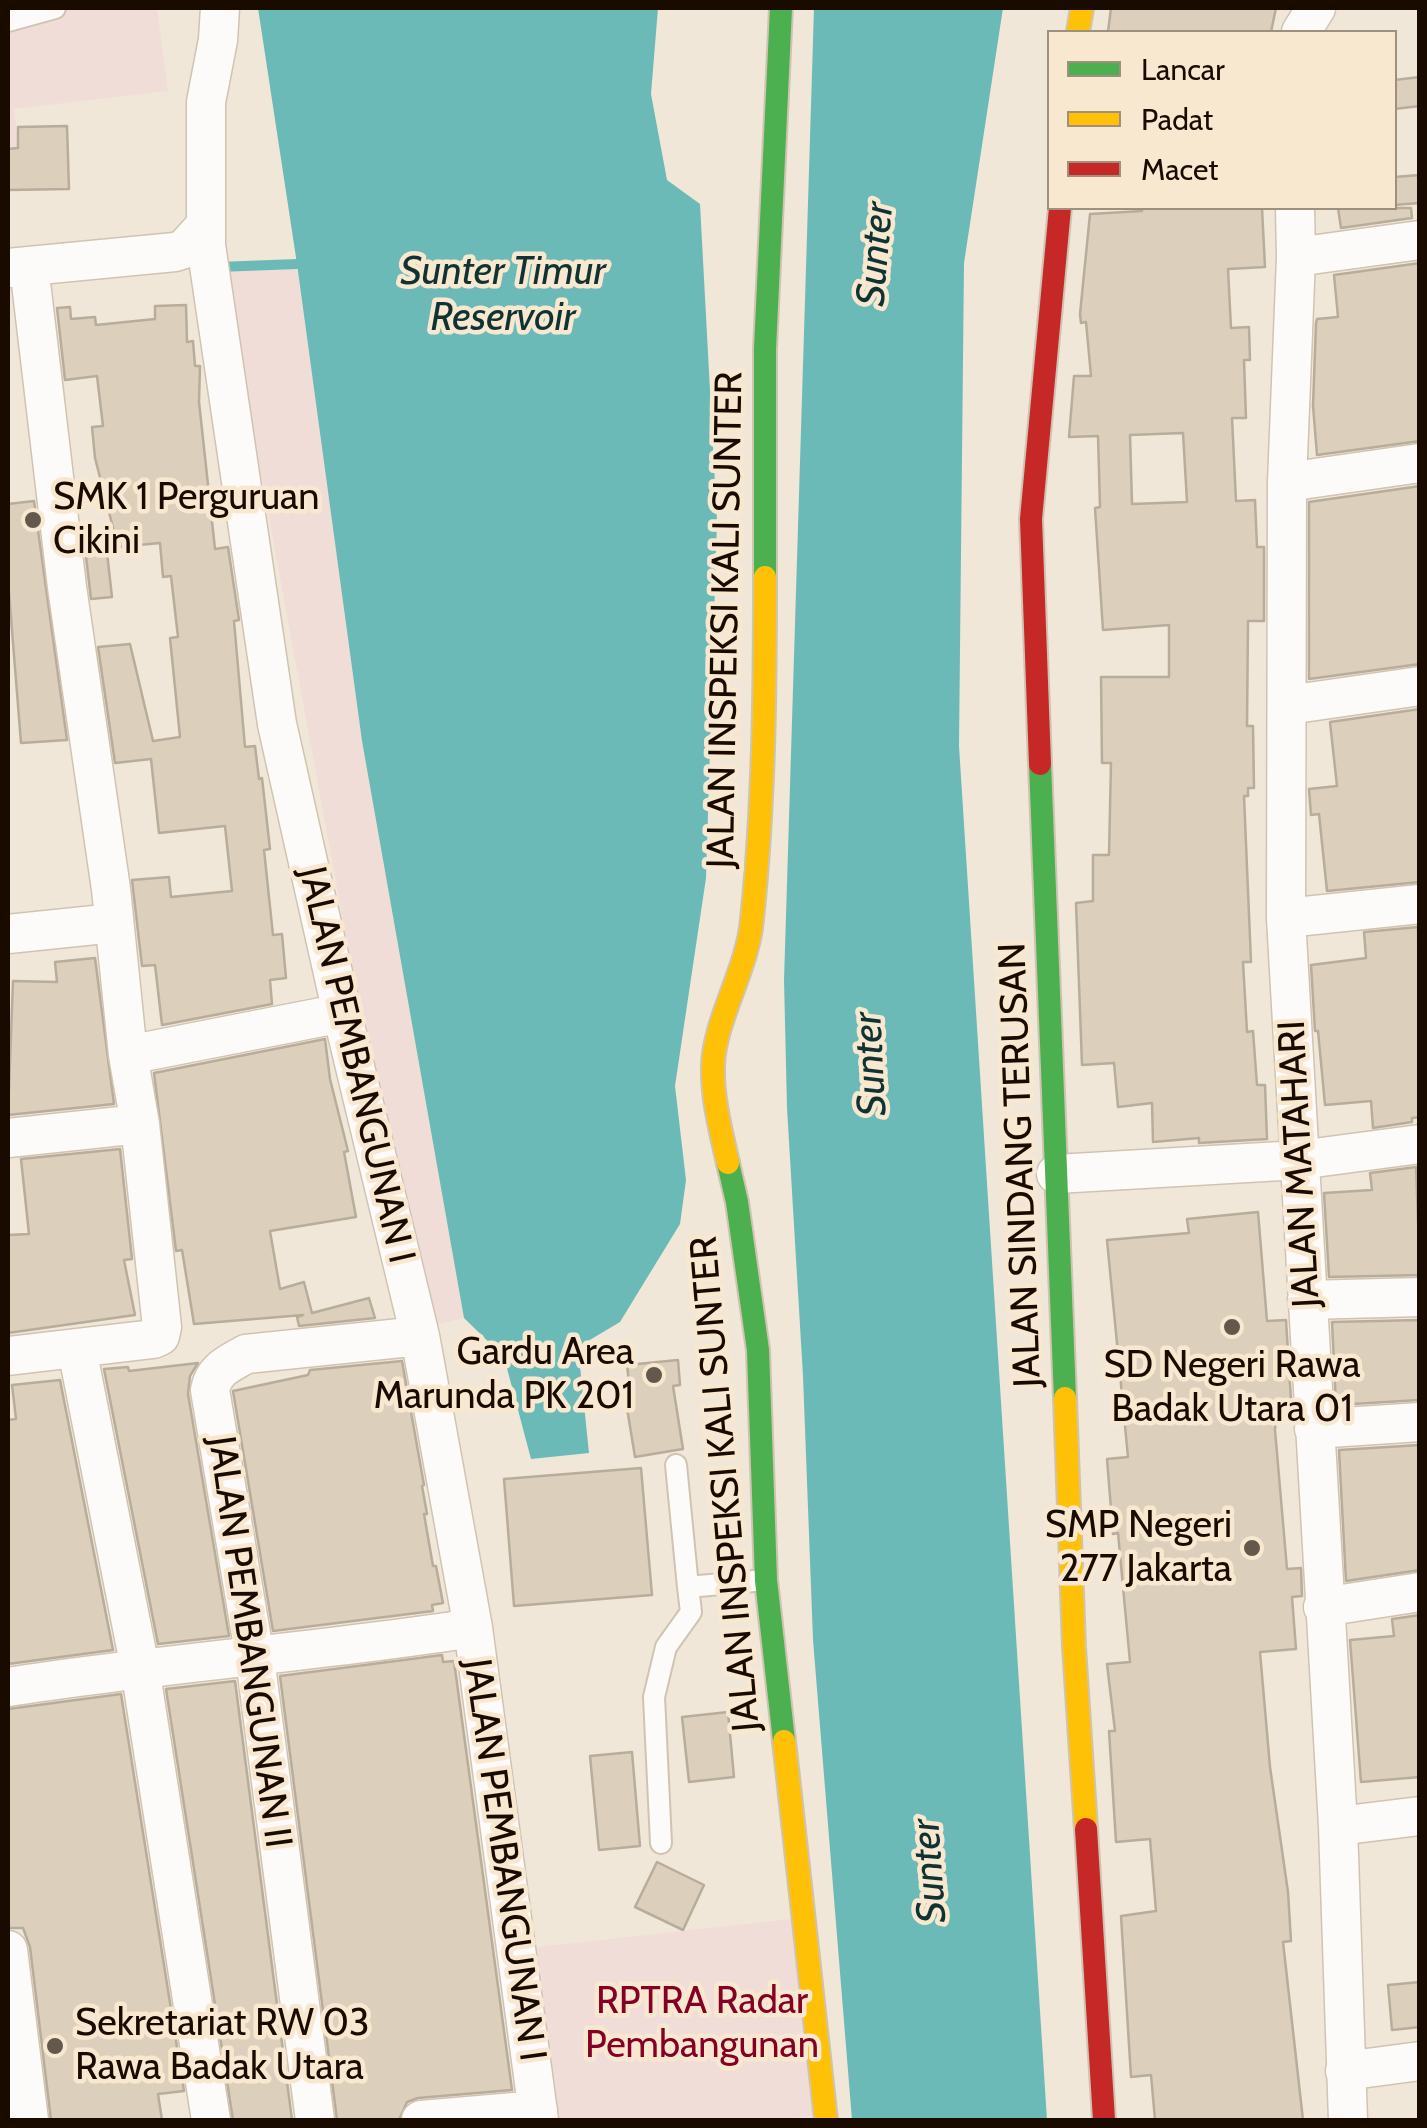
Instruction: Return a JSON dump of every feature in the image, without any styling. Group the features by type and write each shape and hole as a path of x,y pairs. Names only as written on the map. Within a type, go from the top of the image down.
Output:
{"street":[{"name":"JALAN PEMBANGUNAN I","path":"220,8 206,102 206,235 277,724 420,1336 472,1628 538,2115"},
{"name":"JALAN INSPEKSI KALI SUNTER","path":"780,8 766,348 766,754 752,924 714,1064 718,1121 736,1202 758,1350 766,1580 826,2120"},
{"path":"1302,30 1317,8"},
{"name":"JALAN SINDANG TERUSAN","path":"1060,210 1031,520 1074,1647 1104,2120"},
{"name":"JALAN MATAHARI","path":"1294,210 1296,257 1287,482 1286,918 1338,1826 1348,2120"},
{"path":"8,1356 160,1336 161,1312 102,820 24,275 176,252 206,235"},
{"path":"1296,257 1420,240"},
{"path":"1287,482 1420,463"},
{"path":"1288,705 1420,686"},
{"path":"1286,918 1420,904"},
{"path":"8,934 114,923"},
{"path":"128,1055 342,1013"},
{"path":"8,1138 140,1124"},
{"path":"1056,1174 1299,1160 1420,1144"},
{"path":"1308,1300 1420,1297"},
{"name":"JALAN PEMBANGUNAN II","path":"316,2120 255,1658 210,1390 213,1377 223,1367 246,1354 420,1336"},
{"path":"77,1349 140,1668 211,2120"},
{"path":"1314,1429 1420,1422"},
{"path":"1324,1606 1420,1592"},
{"path":"8,1687 472,1628"},
{"path":"1338,1826 1420,1816"},
{"path":"8,1950 29,2120"},
{"path":"1345,2071 1420,2061"},
{"path":"421,2120 538,2115"}],"lane":[{"path":"8,21 54,8"},
{"path":"661,1842 654,1698 666,1646 691,1612 676,1465"},
{"path":"688,1587 766,1580"}],"green space":[{"path":"8,8 157,8 168,91 14,109 19,155 8,156"},
{"path":"297,264 362,741 464,1318 418,1329 223,267"},
{"name":"RPTRA Radar Pembangunan","path":"791,1919 813,2116 775,2120 548,2120 529,1948"}],"water":[{"name":"Sunter Timur Reservoir","path":"258,8 658,8 651,94 667,180 700,204 717,521 706,878 675,1086 686,1180 680,1224 620,1322 578,1347 589,1453 531,1459 504,1357 464,1318 362,741"},
{"name":"Sunter","path":"814,8 1003,8 964,263 959,746 1047,2120 852,2120 813,1640 784,980"}],"building":[{"path":"1111,8 1276,8 1271,30 1108,30"},
{"path":"1420,77 1420,106 1397,109 1397,80"},
{"path":"67,126 69,189 8,190 8,149 18,148 18,127"},
{"path":"1420,175 1420,203 1397,205 1397,177"},
{"path":"1411,208 1412,218 1341,228 1338,210"},
{"path":"1262,210 1265,267 1228,269 1231,328 1249,327 1250,360 1244,360 1246,418 1232,418 1236,501 1255,500 1257,547 1264,547 1264,621 1248,621 1247,726 1253,726 1254,788 1248,788 1248,796 1244,796 1251,962 1243,962 1247,1032 1253,1031 1257,1085 1265,1085 1267,1139 1153,1142 1152,1103 1118,1107 1114,1063 1082,1065 1076,903 1093,901 1093,855 1109,855 1111,763 1102,763 1101,677 1169,677 1169,625 1103,630 1095,508 1100,507 1098,436 1069,437 1074,376 1091,376 1086,322 1081,323 1080,314 1090,214","holes":["1183,433 1187,502 1132,504 1130,435"]},
{"path":"1420,263 1420,441 1317,455 1313,406 1316,323 1317,319 1338,317 1334,275"},
{"path":"186,305 187,342 193,341 195,366 200,366 199,402 215,549 228,547 239,620 234,621 245,747 255,746 259,779 262,778 270,849 264,850 273,935 282,934 286,978 270,980 272,1004 162,1025 155,965 142,966 132,880 169,877 171,897 232,891 225,826 159,833 151,759 115,763 98,647 130,644 153,741 180,737 170,638 178,637 171,576 163,577 160,543 118,547 95,458 92,427 103,426 97,376 65,380 57,308 70,307 71,319 95,317 96,325 155,319 155,306"},
{"path":"1420,486 1420,664 1309,679 1309,502"},
{"path":"34,501 67,740 21,743 8,580 8,504"},
{"path":"105,535 112,597 91,599 84,540"},
{"path":"1420,709 1420,882 1327,891 1319,814 1311,815 1309,789 1337,786 1330,722"},
{"path":"1418,927 1420,1117 1412,1118 1412,1122 1373,1128 1371,1101 1325,1105 1311,965 1366,958 1364,932"},
{"path":"95,958 114,1104 8,1115 13,981 57,982 55,962"},
{"path":"325,1039 330,1079 348,1151 344,1152 356,1217 270,1231 280,1289 304,1282 312,1313 369,1298 375,1318 299,1326 297,1317 303,1315 194,1324 182,1250 176,1251 154,1073"},
{"path":"120,1149 132,1259 124,1260 135,1315 8,1333 8,1235 29,1234 21,1159"},
{"path":"1416,1167 1420,1275 1329,1277 1324,1193 1372,1190 1370,1173"},
{"path":"1258,1212 1267,1321 1286,1320 1292,1417 1276,1418 1275,1430 1287,1569 1301,1568 1302,1596 1292,1597 1296,1649 1260,1652 1270,1767 1288,1892 1291,1941 1283,1942 1303,2120 1155,2120 1151,2075 1131,2077 1121,1916 1156,1911 1150,1839 1116,1842 1109,1731 1115,1731 1107,1664 1130,1662 1107,1459 1128,1457 1107,1240 1189,1233 1187,1219"},
{"path":"1420,1320 1419,1400 1336,1405 1332,1322"},
{"path":"678,1360 680,1385 673,1386 683,1449 635,1457 626,1402 631,1401 627,1365"},
{"path":"402,1361 424,1485 424,1514 443,1603 432,1605 433,1611 273,1631 233,1391 308,1375 310,1370"},
{"path":"198,1363 190,1376 188,1394 229,1636 158,1644 104,1369 128,1367 129,1371"},
{"path":"60,1380 113,1650 8,1664 8,1420 16,1419 12,1385"},
{"path":"1420,1445 1420,1570 1346,1581 1339,1450"},
{"path":"641,1468 652,1595 514,1606 504,1479"},
{"path":"1420,1615 1420,1777 1361,1782 1350,1640 1394,1636 1392,1619"},
{"path":"442,1655 443,1662 454,1661 512,2090 418,2098 407,2102 399,2120 337,2120 280,1676"},
{"path":"235,1681 292,2120 233,2120 166,1689"},
{"path":"121,1694 184,2091 158,2094 162,2120 51,2120 30,1947 23,1928 8,1928 8,1709"},
{"path":"728,1712 734,1777 689,1782 682,1717"},
{"path":"632,1752 640,1846 599,1850 590,1756"},
{"path":"657,1862 704,1885 683,1930 635,1907"},
{"path":"1420,1982 1420,2027 1392,2030 1388,1985"}],"waterway":[{"path":"218,267 297,264"}],"traffic: fast":[{"path":"765,577 765,349 781,8"},
{"path":"1040,764 1065,1398"},
{"path":"728,1163 758,1350 766,1580 784,1741"}],"traffic: slow":[{"path":"1078,30 1082,8"},
{"path":"728,1163 715,1103 713,1066 719,1031 744,957 752,919 761,791 765,577"},
{"path":"1065,1398 1074,1647 1086,1829"},
{"path":"784,1741 826,2120"}],"traffic: jam":[{"path":"1040,764 1031,519 1060,210"},
{"path":"1086,1829 1104,2120"}],"place":[{"name":"SMK 1 Perguruan Cikini","path":"33,520"},
{"name":"SD Negeri Rawa Badak Utara 01","path":"1232,1327"},
{"name":"Gardu Area Marunda PK 201","path":"654,1375"},
{"name":"SMP Negeri 277 Jakarta","path":"1252,1548"},
{"name":"Sekretariat RW 03 Rawa Badak Utara","path":"55,2046"}]}
